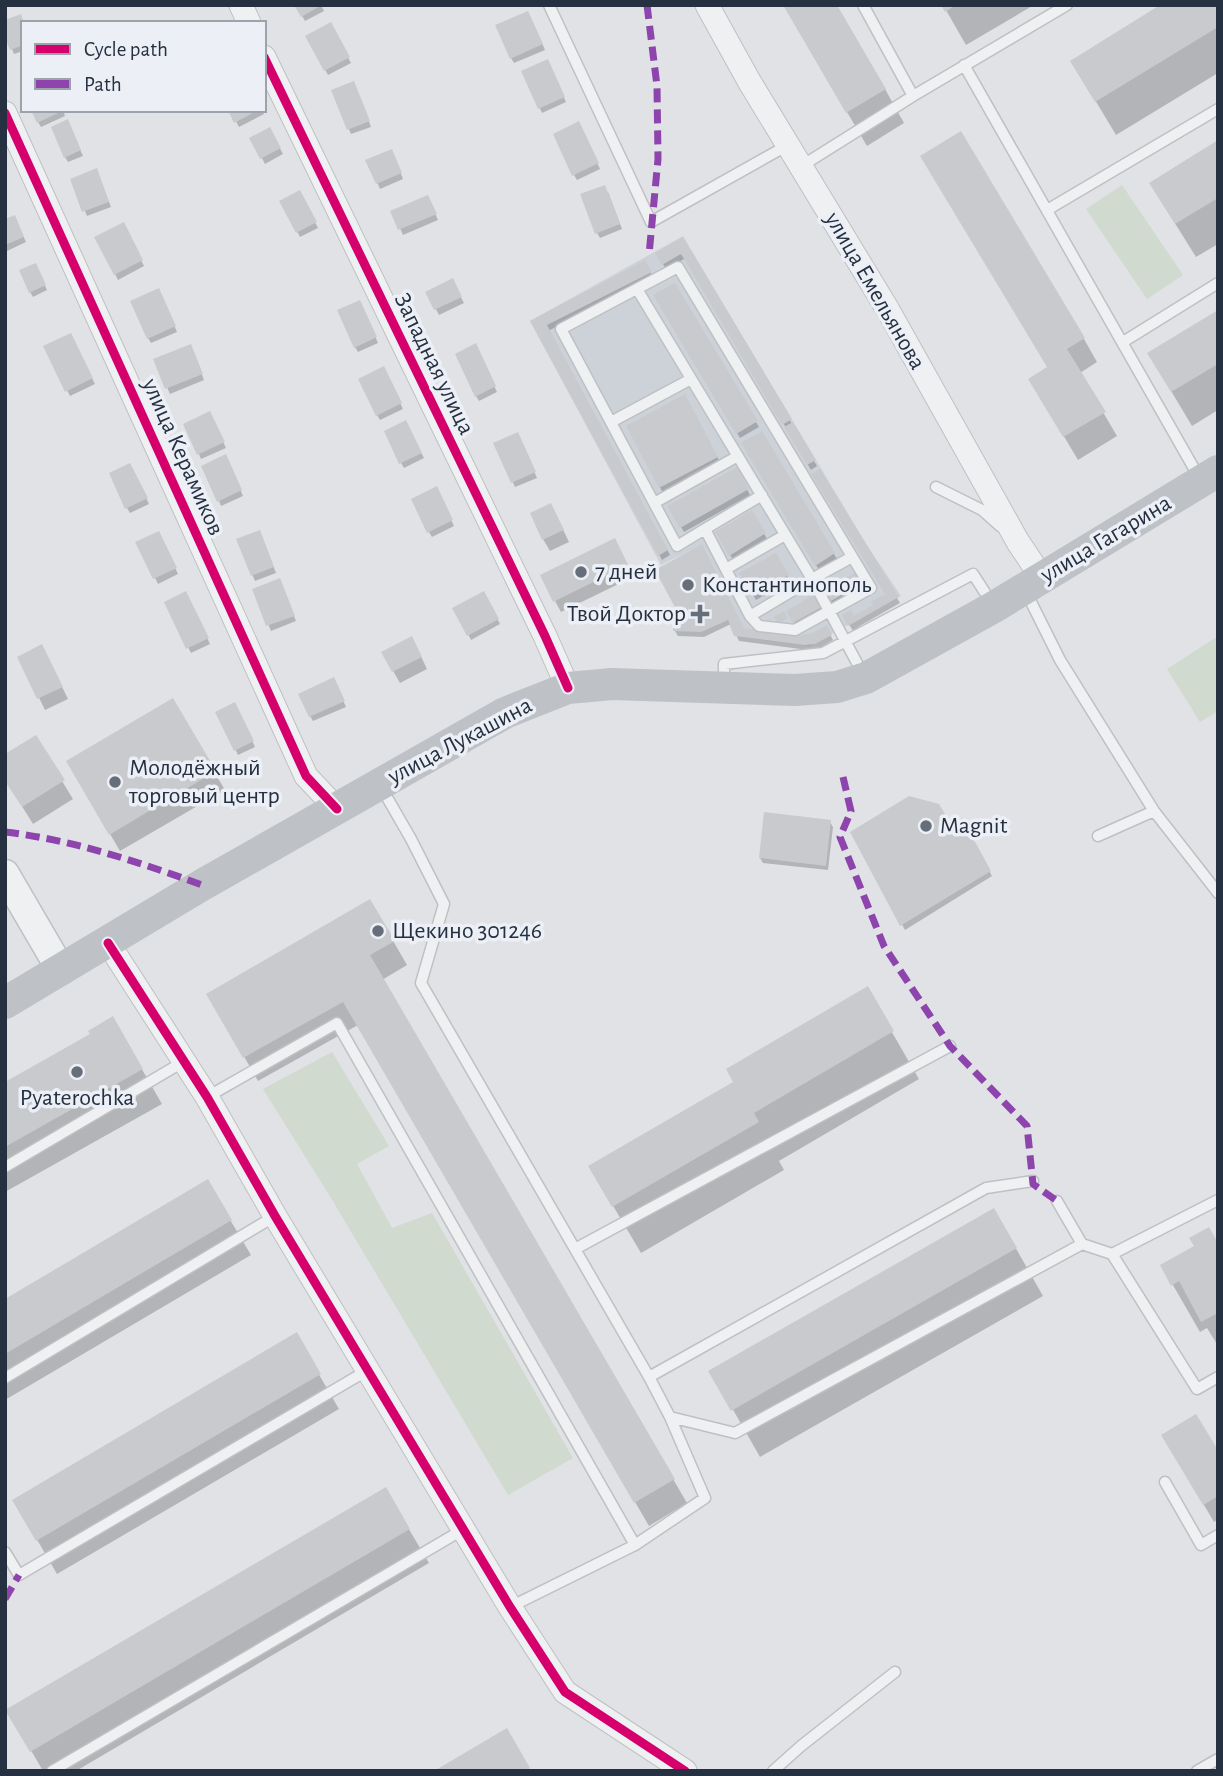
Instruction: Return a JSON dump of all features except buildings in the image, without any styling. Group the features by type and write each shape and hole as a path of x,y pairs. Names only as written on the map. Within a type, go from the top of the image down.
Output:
{"main road":[{"name":"улица Гагарина","path":"994,607 1209,477"},
{"name":"улица Лукашина","path":"5,1003 202,886 505,713 568,688 612,684 795,691 837,687 866,678 994,607"}],"street":[{"path":"241,5 248,21"},
{"name":"улица Емельянова","path":"707,5 800,167 888,310 1018,542 1033,583"},
{"name":"Западная улица","path":"266,61 545,635 568,688"},
{"name":"улица Керамиков","path":"5,113 306,776 337,809"},
{"path":"5,874 61,970"},
{"path":"108,943 207,1097 275,1216 510,1606 565,1692 685,1771"}],"lane":[{"path":"549,5 652,222 789,145"},
{"path":"863,5 913,96"},
{"path":"800,167 964,65 1067,5"},
{"path":"964,65 1123,342 1209,477"},
{"path":"1047,210 1218,109"},
{"path":"705,528 750,616 759,626 795,630 871,588 678,267 561,330 677,546 705,528 762,495"},
{"path":"1123,342 1218,283"},
{"path":"638,289 812,579 866,678"},
{"path":"611,422 691,379"},
{"path":"654,503 738,456"},
{"path":"936,486 982,510 1018,542"},
{"path":"726,569 785,535"},
{"path":"750,616 852,557"},
{"path":"724,688 724,664 822,653 973,574 994,607"},
{"path":"1033,583 1060,660 1154,811 1218,893"},
{"path":"379,784 444,904 421,983 649,1377 670,1417 705,1497 635,1545 510,1606"},
{"path":"1098,836 1154,811"},
{"path":"207,1097 337,1023 635,1545"},
{"path":"576,1249 950,1045"},
{"path":"5,1167 183,1062"},
{"path":"649,1377 986,1188 1033,1181"},
{"path":"1112,1254 1218,1200"},
{"path":"1057,1201 1082,1244 1112,1254 1197,1389 1218,1377"},
{"path":"5,1378 275,1216"},
{"path":"670,1417 735,1433 1082,1244"},
{"path":"5,1552 19,1575 369,1369"},
{"path":"1165,1482 1201,1545 1218,1535"},
{"path":"52,1771 464,1529"},
{"path":"773,1771 895,1672"},
{"path":"1197,1771 1218,1759"}],"shaded area":[{"path":"1122,185 1183,275 1147,299 1086,209"},
{"path":"683,236 866,544 901,596 810,646 734,636 717,594 693,549 661,565 530,321"},
{"path":"1218,636 1218,711 1200,722 1167,669"},
{"path":"332,1052 389,1146 357,1164 392,1228 432,1213 573,1458 508,1495 263,1089"}],"marked path":[{"path":"647,5 657,86 658,159 649,255"},
{"path":"843,777 851,811 840,837 884,946 950,1046 1027,1126 1033,1184 1057,1201"},
{"path":"5,832 56,840 105,853 202,885"},
{"path":"5,1599 19,1575"}],"cycle path":[{"path":"266,61 568,688"},
{"path":"5,113 306,776 337,809"},
{"path":"108,943 207,1097 275,1216 510,1607 565,1692 685,1771"}],"place":[{"name":"7 дней","path":"581,572"},
{"name":"Константинополь","path":"688,585"},
{"name":"Твой Доктор","path":"700,614"},
{"name":"Молодёжный торговый центр","path":"115,782"},
{"name":"Magnit","path":"926,826"},
{"name":"Щекино 301246","path":"378,931"},
{"name":"Pyaterochka","path":"77,1072"}]}
